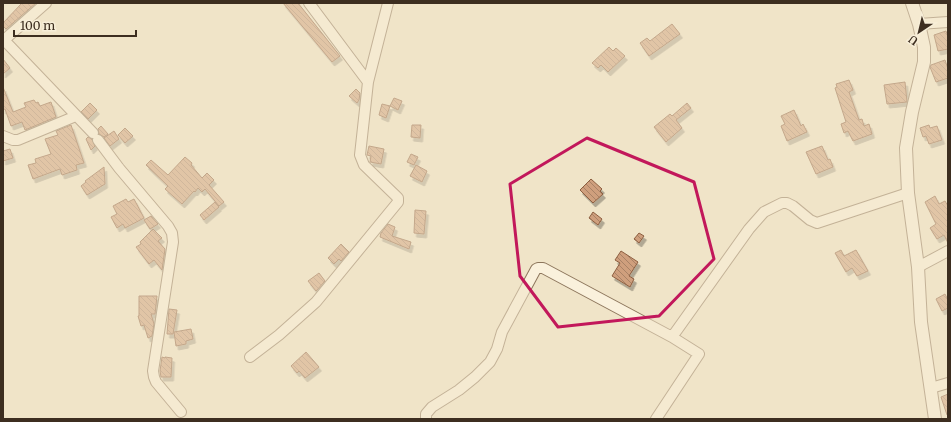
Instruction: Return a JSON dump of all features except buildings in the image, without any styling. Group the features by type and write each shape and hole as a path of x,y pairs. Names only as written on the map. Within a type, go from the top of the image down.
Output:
{"street":[{"path":"46,3 4,39 96,137 119,168 168,226 172,233 173,242 153,371 156,382 181,412"},
{"path":"309,3 368,82"},
{"path":"250,357 279,335 316,302 398,202 398,198 364,166 360,155 368,82 388,3"},
{"path":"912,3 919,24 924,47 924,62 912,112 906,148 908,193 918,267 922,322 935,419"},
{"path":"919,24 948,22"},
{"path":"3,136 13,140 18,140 76,116"},
{"path":"672,337 749,229 764,212 782,203 786,203 793,206 810,220 817,223 908,193"},
{"path":"918,267 948,251"},
{"path":"426,419 426,414 432,407 459,390 490,362 497,348 502,332 536,269 538,268 543,268 568,280 672,337 699,354 656,419"},
{"path":"931,388 948,383"}],"highlighted area":[{"path":"587,138 694,182 714,259 659,316 558,327 520,276 510,184"}]}
